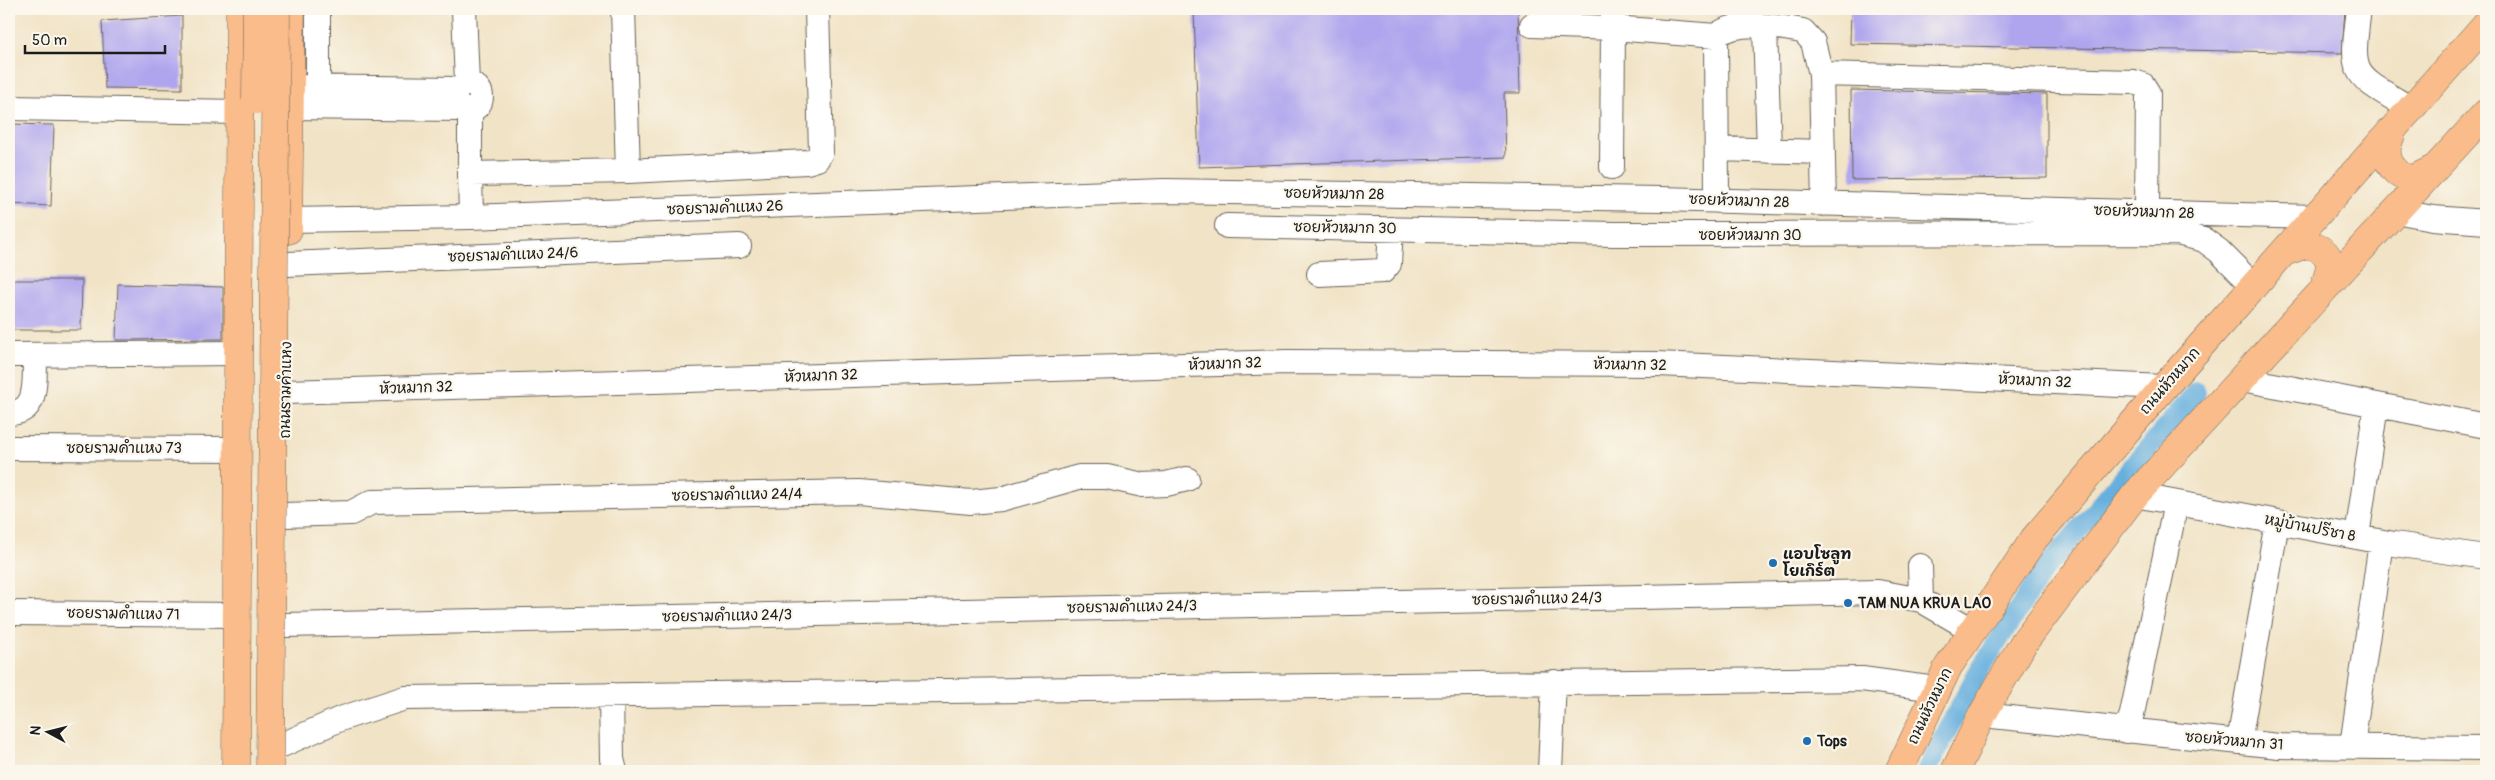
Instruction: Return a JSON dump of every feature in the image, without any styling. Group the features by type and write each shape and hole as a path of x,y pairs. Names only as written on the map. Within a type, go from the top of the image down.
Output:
{"main road":[{"path":"236,771 240,9"},
{"name":"ถนนรามคำแหง","path":"252,771 257,9"},
{"name":"ถนนรามคำแหง","path":"270,771 276,9"},
{"name":"ถนนรามคำแหง","path":"282,771 290,9"},
{"name":"ถนนหัวหมาก","path":"1899,771 1936,689 1972,630 2034,539 2164,387 2486,24"},
{"path":"241,42 290,40"},
{"path":"1955,771 1982,715 2024,642 2135,495 2486,113"},
{"path":"2393,129 2387,148 2388,156 2398,173 2409,178 2416,178 2435,168"},
{"path":"240,219 288,220"},
{"path":"2284,252 2306,244 2323,251 2330,260 2331,268 2323,290"},
{"path":"240,263 287,264"}],"street":[{"path":"318,9 318,87"},
{"path":"464,9 464,98 470,174 471,217"},
{"path":"623,9 628,171"},
{"path":"470,174 628,171 807,162 817,159 821,152 817,9"},
{"path":"2359,9 2353,53 2356,67 2361,77 2411,108"},
{"path":"1612,167 1613,19"},
{"path":"1532,25 1613,19 1716,36 1725,29 1737,26 1803,31 1812,42 1821,74 1824,204"},
{"path":"1764,27 1769,150"},
{"path":"1716,36 1717,200"},
{"path":"1821,74 2134,82 2143,85 2148,93 2147,212"},
{"path":"289,97 318,87 464,98"},
{"path":"289,97 464,98"},
{"path":"9,108 240,112"},
{"path":"1716,149 1823,152"},
{"name":"ซอยหัวหมาก 28","path":"1163,191 1717,200 2315,217"},
{"name":"ซอยรามคำแหง 26","path":"288,220 471,217 1163,191"},
{"path":"2395,211 2433,218 2486,222"},
{"name":"ซอยหัวหมาก 30","path":"1227,226 1752,235 2177,233 2204,240 2219,251 2254,286"},
{"path":"1319,274 1382,271 1389,264 1391,229"},
{"name":"ซอยรามคำแหง 24/6","path":"287,264 739,246"},
{"path":"9,356 239,353"},
{"path":"9,413 17,413 26,409 32,402 35,355"},
{"name":"หัวหมาก 32","path":"286,392 1286,362 1658,364 2164,387"},
{"path":"2242,380 2486,426"},
{"path":"2358,537 2376,405"},
{"name":"ซอยรามคำแหง 73","path":"9,448 238,449"},
{"name":"ซอยรามคำแหง 24/4","path":"284,515 350,513 372,502 858,492 971,502 1001,499 1079,477 1107,477 1144,485 1166,484 1187,479"},
{"name":"หมู่บ้านปรีชา 8","path":"2135,495 2381,542 2486,557"},
{"path":"2126,731 2132,714 2176,503"},
{"path":"2239,742 2276,522"},
{"path":"2352,746 2381,542"},
{"path":"1920,566 1921,600"},
{"name":"ซอยรามคำแหง 24/3","path":"284,624 1878,592 1921,600 1972,630"},
{"name":"ซอยรามคำแหง 71","path":"9,613 237,615"},
{"path":"282,745 340,719 405,698 1862,678 1936,689"},
{"path":"1550,771 1554,682"},
{"path":"611,696 612,759 615,771"},
{"name":"ซอยหัวหมาก 31","path":"1982,715 2279,746 2486,748"}],"building":[{"path":"1194,9 1518,9 1520,93 1504,93 1506,157 1199,167"},
{"path":"1851,9 2345,9 2342,53 1850,44"},
{"path":"182,16 182,89 105,88 102,21"},
{"path":"1851,90 2047,94 2047,178 1852,180"},
{"path":"9,124 54,125 51,206 9,204"},
{"path":"9,280 82,280 81,330 9,330"},
{"path":"118,284 223,287 223,339 116,340"}],"waterway":[{"path":"1926,771 1977,674 2041,574 2196,392"}],"place":[{"name":"แอบโซลูท โยเกิร์ต","path":"1773,563"},
{"name":"TAM NUA KRUA LAO","path":"1848,603"},
{"name":"Tops","path":"1807,741"}]}
